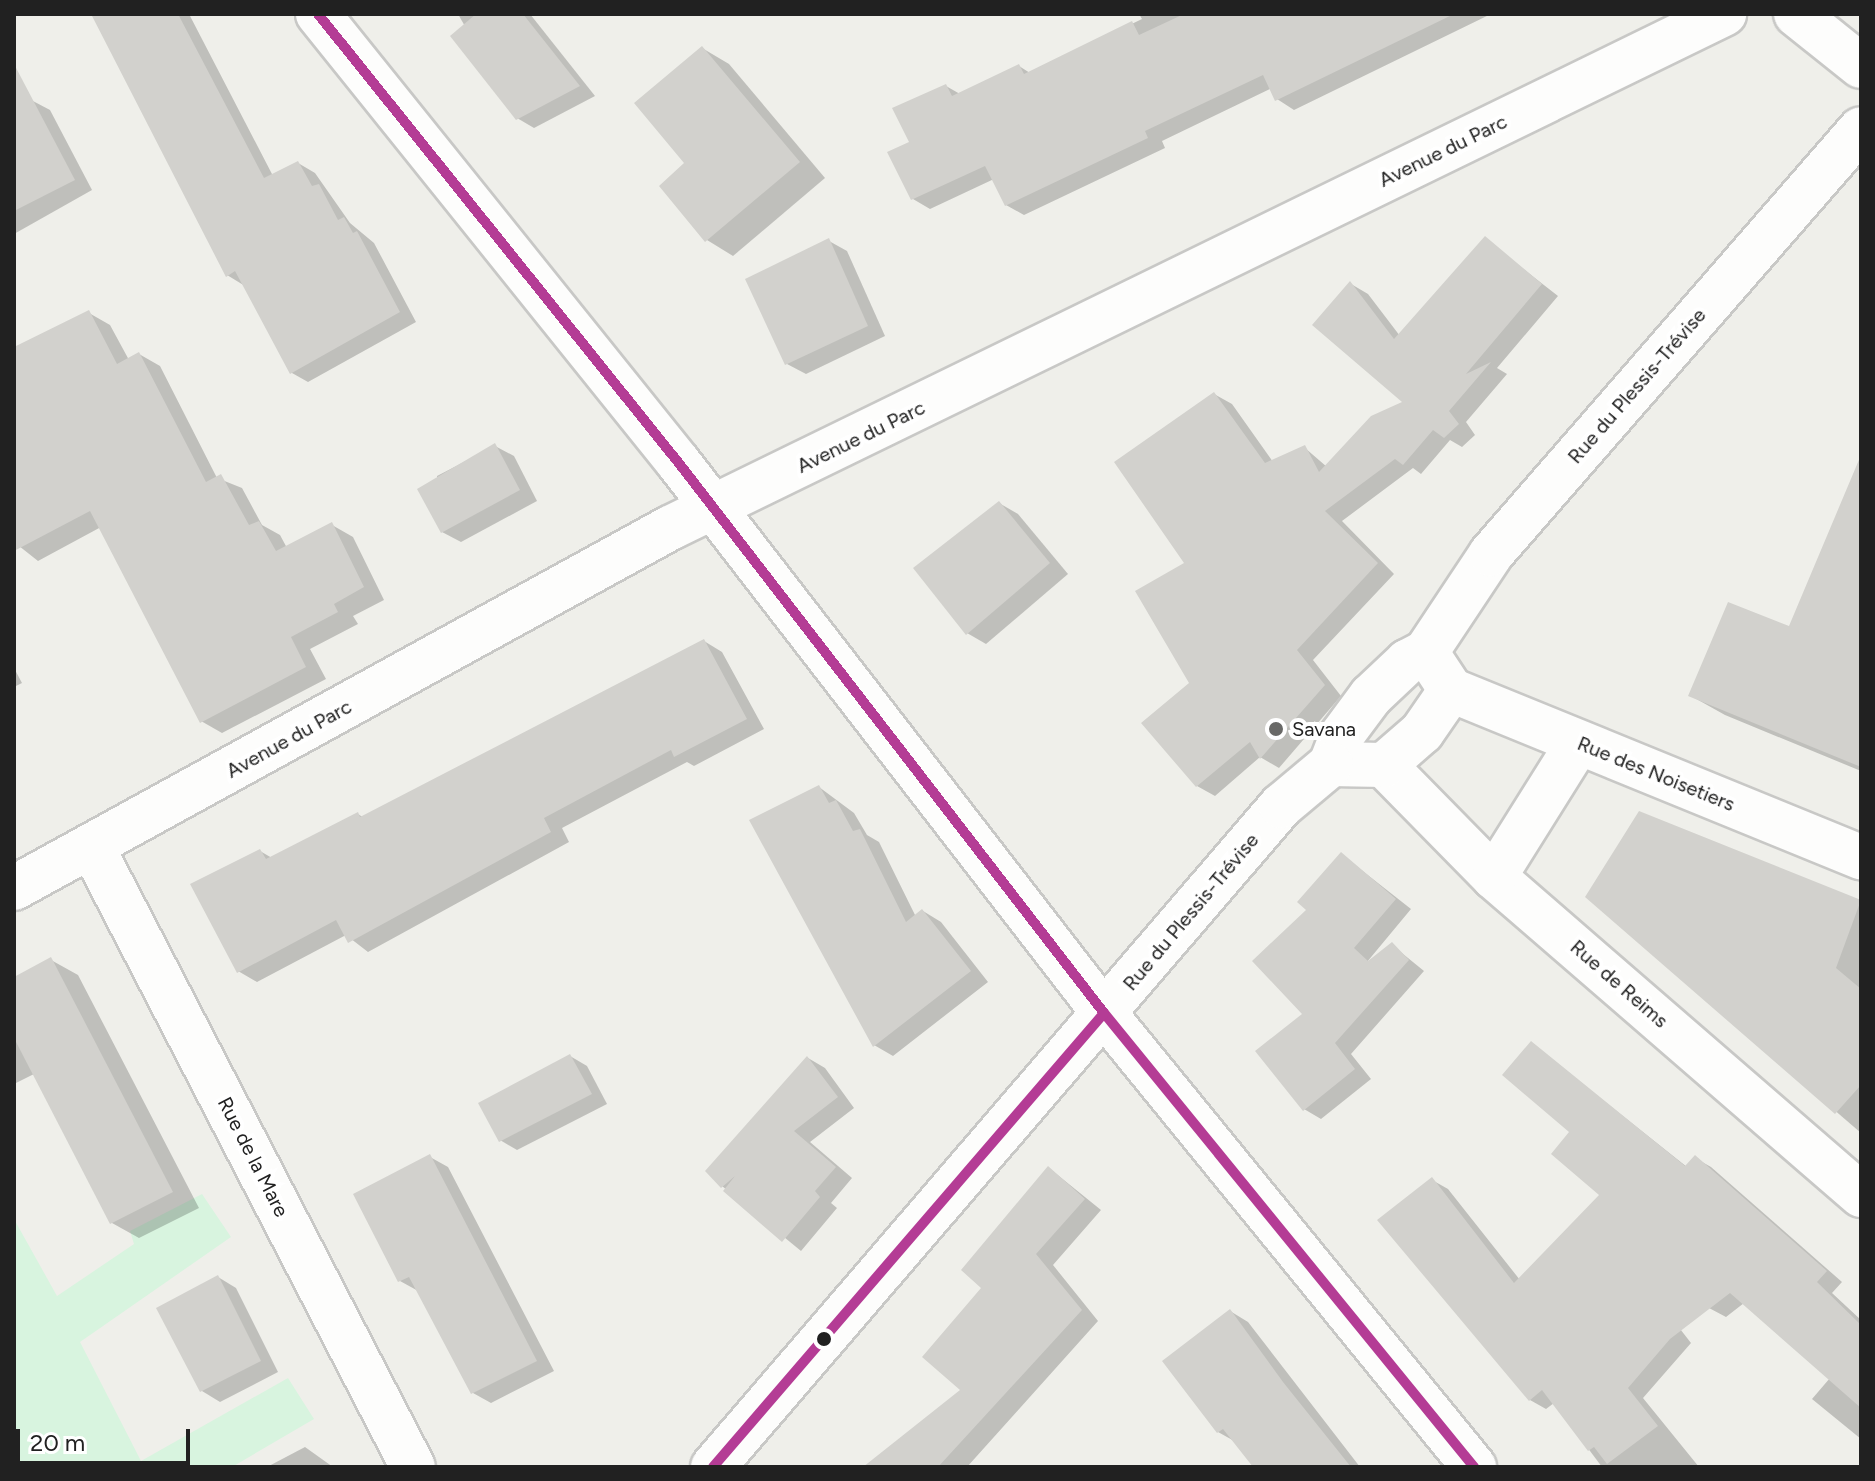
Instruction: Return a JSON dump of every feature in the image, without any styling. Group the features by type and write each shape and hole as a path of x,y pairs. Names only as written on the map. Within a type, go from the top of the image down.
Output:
{"street":[{"path":"318,14 711,509 1104,1013 1474,1467"},
{"name":"Avenue du Parc","path":"14,888 711,509 1724,14"},
{"path":"1796,14 1861,66"},
{"name":"Rue du Plessis-Trévise","path":"713,1467 1281,806 1331,764 1342,735 1371,696 1407,662 1426,652 1491,554 1861,129"},
{"path":"1331,764 1384,765 1422,732 1451,690 1426,652"},
{"name":"Rue des Noisetiers","path":"1451,690 1861,857"},
{"path":"1494,877 1578,743"},
{"name":"Rue de Reims","path":"1384,765 1494,877 1861,1195"},
{"name":"Rue de la Mare","path":"92,847 413,1467"}],"green space":[{"path":"202,1194 231,1237 80,1342 141,1461 288,1378 314,1419 232,1467 14,1467 14,1219 57,1296 134,1244 130,1231"}],"building":[{"path":"91,14 178,14 264,178 298,161 312,186 319,184 338,220 344,217 353,233 357,231 400,312 290,374 235,271 226,277"},
{"path":"476,14 523,14 580,86 516,120 450,36"},
{"path":"1184,14 1454,14 1275,101 1263,75 1145,131 1148,138 1005,206 985,166 911,200 887,152 909,142 892,108 946,84 952,96 1019,64 1024,74 1132,21 1139,35"},
{"path":"702,46 800,162 705,242 659,186 684,163 634,103"},
{"path":"14,64 75,180 14,211"},
{"path":"1485,236 1542,284 1466,374 1491,362 1449,411 1459,424 1444,438 1433,430 1403,465 1395,459 1325,511 1378,563 1297,650 1325,685 1260,759 1250,742 1196,787 1141,723 1189,683 1135,591 1184,563 1114,462 1214,392 1265,463 1305,445 1319,472 1371,416 1402,402 1312,325 1350,281 1394,339"},
{"path":"829,238 868,326 785,365 745,279"},
{"path":"89,310 117,364 139,352 206,482 221,474 249,525 259,521 276,551 332,522 364,587 334,604 338,612 291,637 306,667 200,723 90,511 14,551 14,347"},
{"path":"495,443 520,490 441,533 417,489"},
{"path":"1861,455 1861,767 1688,696 1728,602 1789,626"},
{"path":"999,501 1050,563 966,635 913,568"},
{"path":"704,639 747,719 674,757 671,750 544,818 551,832 348,943 336,920 237,973 190,884 260,849 266,859 358,812 360,817"},
{"path":"819,785 829,803 836,800 853,831 860,829 906,922 922,909 971,971 873,1047 749,820"},
{"path":"1639,811 1861,900 1836,968 1861,989 1861,1085 1835,1114 1585,897"},
{"path":"1341,852 1396,899 1354,948 1368,961 1392,942 1409,960 1335,1043 1355,1069 1303,1111 1255,1051 1302,1014 1252,961 1306,910 1297,902"},
{"path":"51,957 173,1192 110,1224 14,1038 14,977"},
{"path":"1531,1041 1685,1166 1695,1155 1827,1271 1817,1282 1861,1325 1861,1408 1730,1293 1670,1339 1628,1388 1658,1426 1607,1464 1594,1447 1588,1451 1542,1390 1529,1401 1377,1220 1432,1177 1514,1283 1599,1195 1551,1154 1569,1132 1502,1075"},
{"path":"570,1054 592,1094 499,1142 478,1103"},
{"path":"807,1056 838,1097 794,1131 836,1167 815,1191 820,1197 782,1242 723,1191 735,1176 721,1188 705,1171"},
{"path":"430,1154 537,1361 471,1394 409,1277 398,1282 353,1194"},
{"path":"1048,1166 1085,1199 1036,1254 1082,1310 938,1467 863,1467 960,1390 922,1357 981,1288 961,1270"},
{"path":"218,1275 261,1361 200,1392 156,1308"},
{"path":"1230,1309 1351,1467 1253,1467 1223,1429 1217,1433 1162,1361"}],"transit line":[{"path":"318,14 678,462 1104,1013 1474,1467"},
{"path":"713,1467 1104,1013"}],"place":[{"name":"Savana","path":"1276,729"}]}
